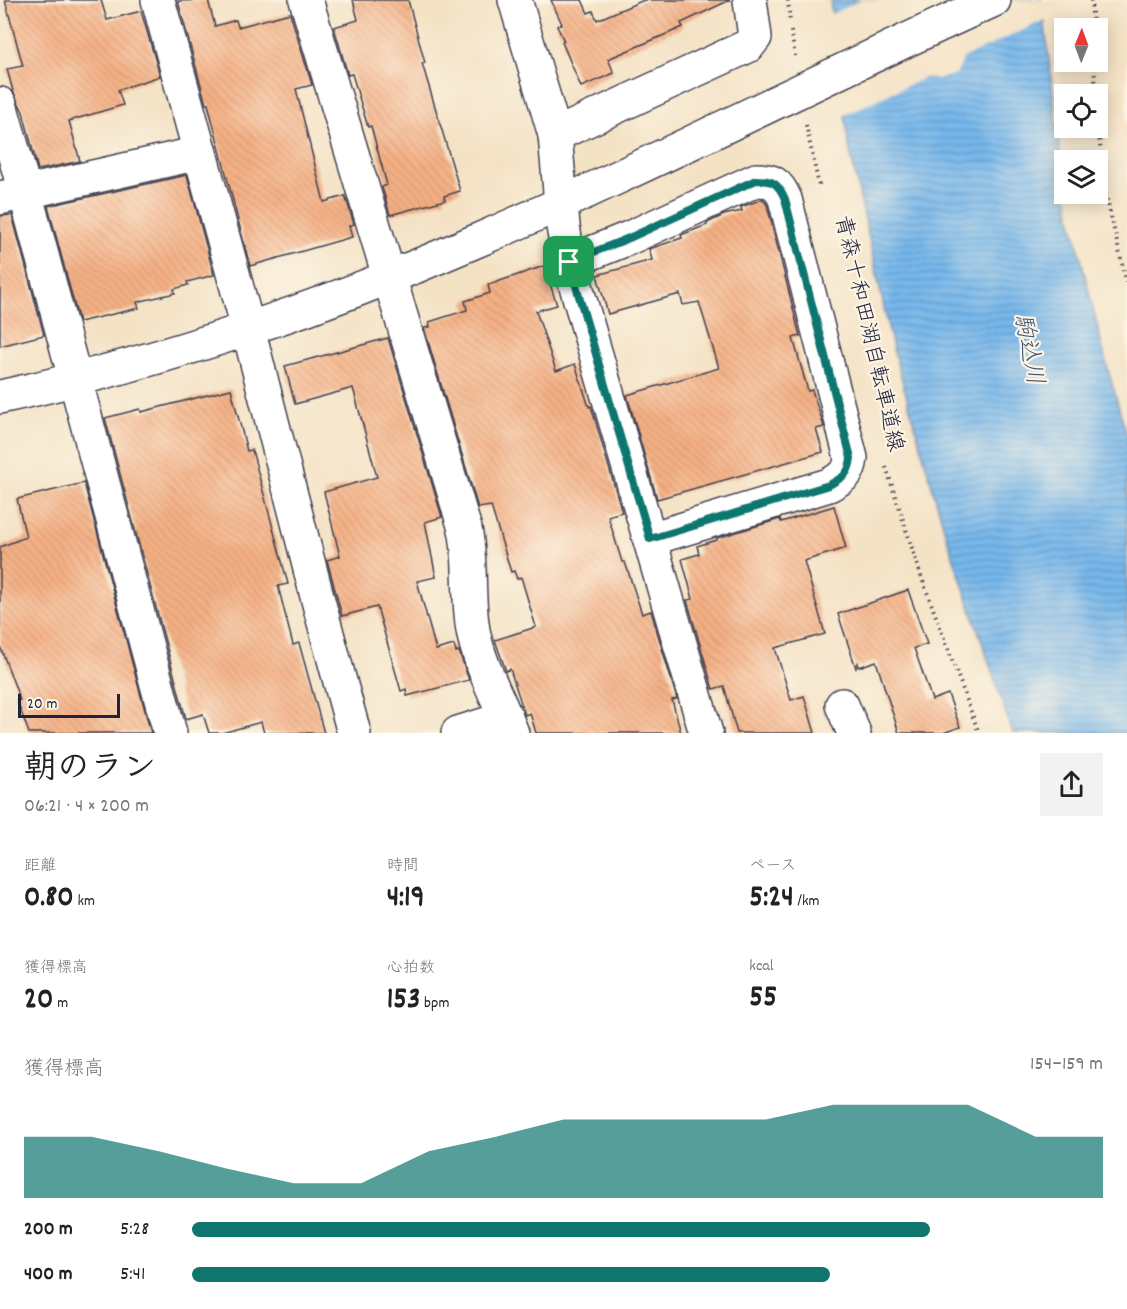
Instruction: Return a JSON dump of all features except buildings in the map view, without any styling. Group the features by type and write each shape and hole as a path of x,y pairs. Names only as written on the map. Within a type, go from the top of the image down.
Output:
{"street":[{"path":"158,0 248,328 354,733"},
{"path":"306,0 391,276 465,529 473,633 479,654 509,726 458,733"},
{"path":"515,0 555,135 569,262 706,733"},
{"path":"555,135 748,46 755,37 750,0"},
{"path":"0,397 76,381 248,328 474,243 994,0"},
{"path":"0,104 13,195 76,381 170,733"},
{"path":"13,195 200,153"},
{"path":"569,262 629,238 756,180 770,180 779,186 785,199 851,458 849,469 843,477 829,485 650,539"}],"path":[{"name":"青森十和田湖自転車道線","path":"788,0 806,87 808,141 821,195"},
{"path":"1091,0 1092,18"},
{"path":"1099,138 1106,195 1127,285"},
{"name":"青森十和田湖自転車道線","path":"885,465 921,576 979,733"}],"water":[{"name":"駒込川","path":"830,0 1042,0 1054,101 1054,138 1058,138 1060,150 1054,150 1054,204 1069,204 1107,366 1127,436 1127,733 1013,733 1012,731 946,535 893,349 849,147"}],"pier":[{"path":"861,0 1045,0 1047,19 963,58 954,75 937,79 926,77 842,116 829,15"}],"route":[{"path":"756,180 770,180 779,186 785,199 851,458 849,469 843,477 829,485 650,539 569,262 629,238 756,180"}]}
